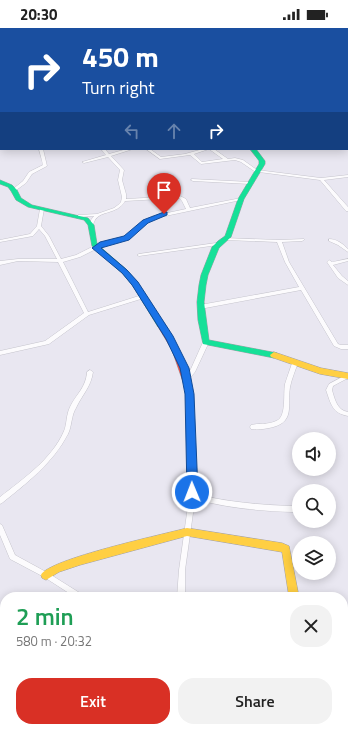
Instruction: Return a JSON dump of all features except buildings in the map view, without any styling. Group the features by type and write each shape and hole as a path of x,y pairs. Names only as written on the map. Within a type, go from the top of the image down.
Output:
{"street":[{"path":"14,190 25,182 30,173 45,166 41,150"},
{"path":"0,182 14,190 18,199 32,208 80,216 96,215 113,209 123,203 124,200 120,180 122,170 104,150"},
{"path":"84,162 127,150"},
{"path":"149,150 160,158 203,150"},
{"path":"212,150 227,160"},
{"path":"226,239 230,233 241,200 261,166 262,161 254,150"},
{"path":"191,153 201,163 227,160 242,161 257,172 321,179 348,176"},
{"path":"321,179 348,210"},
{"path":"193,180 250,183"},
{"path":"124,200 180,197 184,200 188,209"},
{"path":"0,263 18,260 60,262 78,256 102,244 126,238 146,221 155,217 188,209 241,200"},
{"path":"0,241 28,237 31,235 39,226 42,209"},
{"path":"96,215 91,225 92,239 96,248 125,272 135,284 170,338 184,368 190,394 192,496 181,592"},
{"path":"80,216 86,219 91,225"},
{"path":"39,226 48,236 87,314"},
{"path":"139,255 216,244 226,239 279,241 302,240"},
{"path":"331,240 340,244 348,251"},
{"path":"279,241 287,262 301,288 336,345 348,347"},
{"path":"186,379 192,372 206,342 200,308 201,284 216,244"},
{"path":"348,260 330,263 340,277 348,283"},
{"path":"200,308 301,288"},
{"path":"0,353 47,343 87,314 142,297"},
{"path":"206,342 259,351 313,370 348,376"},
{"path":"253,427 279,423 284,418 286,412 286,389 295,363"},
{"path":"0,501 30,477 45,462 59,444 67,432 71,412 85,391 90,372"},
{"path":"348,376 331,386 329,390 338,411 341,414 348,414"},
{"path":"192,496 219,503 292,509"},
{"path":"0,527 12,557 46,575 73,592"},
{"path":"46,575 56,569 80,560 187,532 282,547 286,550 293,592"}],"traffic: fast":[{"path":"254,150 262,161 262,164 241,199 228,237 220,242 214,250 202,285 200,302 206,342 274,355"},
{"path":"0,182 10,186 14,190 18,199 30,206 86,219 91,225 94,245 125,272 135,284 161,325"}],"traffic: slow":[{"path":"274,355 320,371 348,376"},
{"path":"46,575 56,569 80,560 187,532 282,547 286,549 293,592"}],"traffic: jam":[{"path":"161,325 176,350 186,379"}],"route":[{"path":"164,214 146,221 122,240 98,245 96,248 125,272 135,284 170,338 184,368 190,394 192,492"}]}
